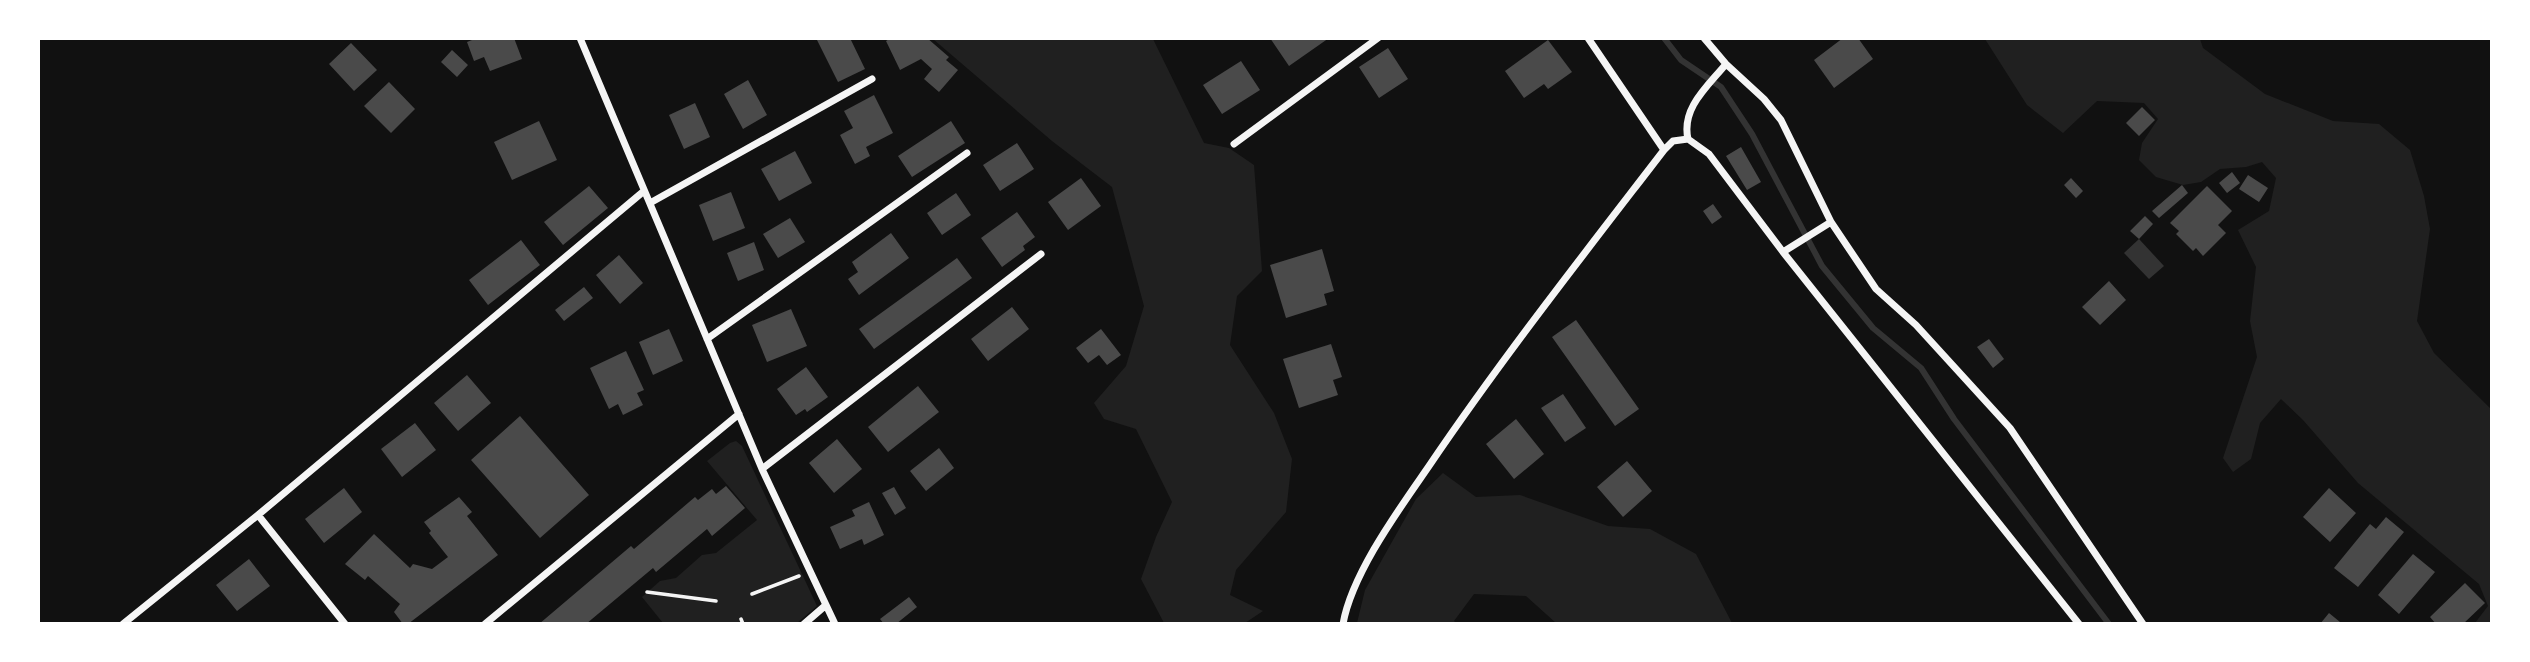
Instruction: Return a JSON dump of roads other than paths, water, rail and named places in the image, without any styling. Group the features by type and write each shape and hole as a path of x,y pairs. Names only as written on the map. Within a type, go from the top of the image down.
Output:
{"street":[{"path":"580,38 762,470 835,624"},
{"path":"1234,144 1378,38"},
{"path":"1588,38 1664,150"},
{"path":"1704,38 1781,120 1831,222 1876,289 1916,325 2010,428 2143,624"},
{"path":"1688,139 1686,123 1692,107 1726,64"},
{"path":"650,203 872,79"},
{"path":"1343,624 1347,605 1362,574 1414,487 1505,357 1664,150 1673,141 1688,139 1709,154 1783,252 2078,624"},
{"path":"707,339 967,153"},
{"path":"123,624 258,515 644,191"},
{"path":"1783,252 1831,222"},
{"path":"762,470 1041,254"},
{"path":"485,624 738,414"},
{"path":"258,515 345,624"},
{"path":"804,624 826,605"}],"waterway":[{"path":"1664,38 1681,60 1721,87 1752,134 1822,266 1873,328 1921,368 1954,419 2109,624"}]}
